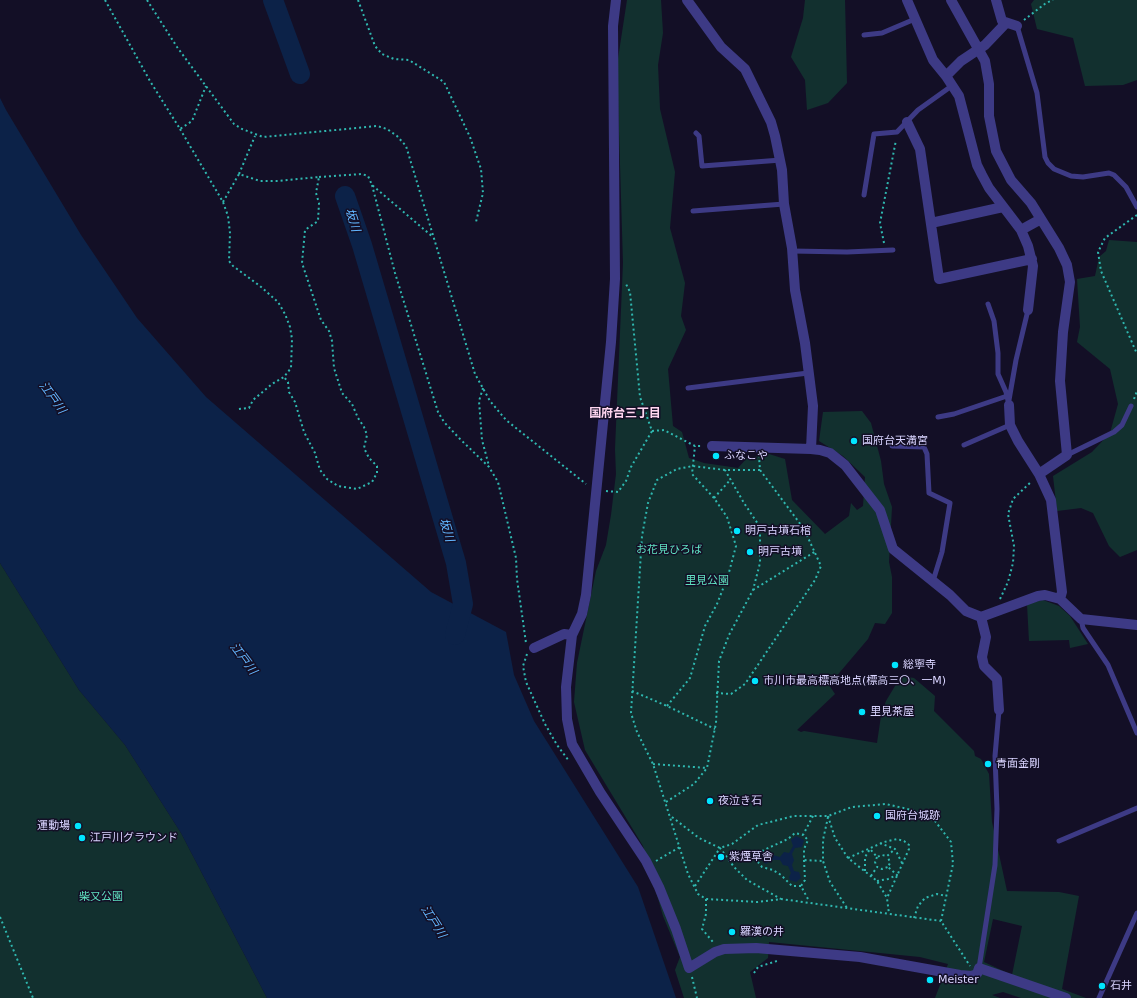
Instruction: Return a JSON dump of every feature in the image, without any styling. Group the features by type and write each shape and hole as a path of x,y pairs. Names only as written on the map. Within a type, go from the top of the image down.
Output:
{"street":[{"path":"616,0 613,26 614,279 611,342 586,595 582,614 572,635 566,686 569,734 572,744 600,792 631,836 659,887 676,929 689,968 718,950 734,947 786,950 860,957 960,975 972,976 977,974 979,968 1066,998"},
{"path":"687,0 721,47 745,69 771,122 781,160 784,204 792,251 795,290 805,343 813,406 811,450"},
{"path":"907,0 933,60 953,85 962,105 977,166 989,188 1021,230 1032,259 1033,266 1028,310"},
{"path":"951,0 985,61 987,71 989,116 996,151 1011,180 1032,202 1060,248 1067,265 1070,282 1063,332 1060,380 1067,455 1039,474"},
{"path":"996,0 1002,21 1017,26"},
{"path":"946,76 961,61 985,45 1006,23"},
{"path":"907,122 920,149 939,280 1032,259"},
{"path":"931,223 1003,207"},
{"path":"1021,230 1041,219"},
{"path":"1008,400 1010,424 1018,441 1046,485 1051,500 1062,592 1060,599"},
{"path":"712,446 820,450 830,453 845,465 880,510 893,549 933,581 966,611 981,617 1038,596 1045,595 1060,599 1081,620 1137,625"},
{"path":"981,617 986,637 982,657 984,666 996,679 999,710"},
{"path":"532,650 564,634 572,635"}],"lane":[{"path":"864,35 882,33 915,19"},
{"path":"1017,26 1037,93 1045,157 1048,163 1054,169 1071,176 1083,177 1109,173 1114,175 1126,187 1137,208"},
{"path":"864,195 874,134 897,132 929,101 953,85"},
{"path":"696,133 698,136 702,166 781,160"},
{"path":"693,211 784,204"},
{"path":"792,251 847,252 893,250"},
{"path":"988,304 994,321 998,353 998,374 1008,400"},
{"path":"1008,400 1028,310"},
{"path":"688,388 808,373"},
{"path":"938,417 1008,400"},
{"path":"1067,455 1114,432 1122,425 1131,406"},
{"path":"964,445 1010,424"},
{"path":"892,446 924,447 927,454 929,493 950,503 942,552 933,581"},
{"path":"1081,620 1083,628 1108,665 1137,733"},
{"path":"979,968 995,865 997,810 995,756 999,710"},
{"path":"1059,841 1137,808"},
{"path":"1099,998 1137,913"}],"path":[{"path":"105,0 138,62 223,202 229,222 229,261 233,266 260,286 278,302 290,327 292,339 291,368 284,378 272,384 253,400 250,408 238,409"},
{"path":"148,0 177,47 234,124 256,136 263,137 377,126 387,129 397,136 406,146 475,374 490,401 506,420 589,486"},
{"path":"358,0 375,46 382,54 394,59 408,60 444,82 470,137 481,169 483,193 476,222"},
{"path":"1017,26 1031,13 1053,0"},
{"path":"180,129 192,121 206,86"},
{"path":"885,250 880,223 897,132"},
{"path":"223,202 239,174 256,136"},
{"path":"239,174 260,181 278,181 362,174 368,176 372,185 399,286 438,412 444,422 454,433 489,467 498,482 516,558 517,579 526,647 532,650 523,666 526,682 545,724 557,745 573,766"},
{"path":"284,378 288,382 289,392 295,402 304,432 315,453 320,470 327,479 338,486 357,489 372,482 377,473 377,466 369,458 364,448 367,435 364,427 352,404 342,393 334,368 332,341 329,332 321,320 302,263 305,230 318,221 319,202 316,193 319,177"},
{"path":"372,185 433,237"},
{"path":"1137,215 1105,238 1098,252 1101,271 1137,354"},
{"path":"605,491 618,492 626,481 631,467 652,431 640,397 630,292 624,281"},
{"path":"483,388 479,401 482,440 489,467"},
{"path":"652,431 664,430 692,444"},
{"path":"667,706 690,678 705,626 717,604 728,576 736,546 727,517 714,498 692,474 695,446"},
{"path":"716,693 731,694 745,684 815,580 822,566 804,529 760,470 758,448"},
{"path":"760,470 726,470 693,466 676,469 657,480 648,502 642,536 634,676 630,713 637,732 653,764 671,816 688,874 698,894 706,899 758,902 782,899 941,921"},
{"path":"666,802 694,784 708,768 715,729 719,661 729,635 753,590 760,563 760,527 744,503 726,470"},
{"path":"994,613 1008,582 1013,563 1014,546 1008,514 1013,499 1039,474"},
{"path":"714,498 731,479"},
{"path":"753,590 816,551"},
{"path":"632,691 715,729"},
{"path":"653,764 708,768"},
{"path":"694,886 720,848 732,844 758,825 794,816 828,816 852,806 886,804 912,810 936,821 951,842 953,864 941,921 969,966 979,968"},
{"path":"671,816 699,838 720,848 734,867 747,880 782,899"},
{"path":"803,835 813,816"},
{"path":"828,816 835,838 848,858 877,881 887,898 889,914"},
{"path":"828,816 823,840 823,861 830,882 847,908"},
{"path":"795,833 803,835 808,840 804,849 805,880 801,886 792,886 781,875 773,870 762,867 757,860 759,853 788,839 795,833"},
{"path":"848,858 880,844 897,839 904,840 909,845 909,849 887,898"},
{"path":"880,844 895,849 902,864"},
{"path":"648,866 680,848"},
{"path":"870,849 877,857"},
{"path":"865,872 865,857 870,849"},
{"path":"877,857 882,855 887,856 895,849"},
{"path":"877,857 875,862 882,870 888,867 890,863 887,856"},
{"path":"804,860 823,861"},
{"path":"870,876 878,867"},
{"path":"888,867 897,875"},
{"path":"877,881 888,879 897,875"},
{"path":"801,886 809,902"},
{"path":"914,918 918,906 925,898 937,894 946,896"},
{"path":"706,899 706,914 702,929 715,943 718,950"},
{"path":"0,917 33,998"},
{"path":"754,972 758,967 768,965 785,957 786,950"},
{"path":"689,968 697,998"}],"green space":[{"name":"里見公園","path":"627,0 661,0 663,33 658,65 660,109 675,172 670,228 685,283 681,316 686,330 668,369 673,426 682,432 689,458 704,463 738,468 747,458 769,454 785,459 792,500 825,534 849,516 851,503 857,510 863,506 865,477 843,456 819,441 823,412 862,411 871,423 881,461 884,484 892,507 889,562 892,577 892,613 885,624 875,623 868,639 829,685 835,694 797,730 801,732 804,731 877,743 881,716 886,701 901,676 914,678 935,696 934,711 974,751 975,756 981,759 989,774 992,822 1007,891 1059,892 1079,896 1062,989 1086,998 1021,998 1003,992 992,995 1000,998 935,998 948,964 920,957 769,942 768,958 750,972 756,998 684,998 675,970 680,957 663,916 643,846 585,750 574,702 577,663 596,571 606,545 616,474 615,449 623,263 617,65","holes":["993,919 1022,926 1012,975 984,962"]},
{"path":"805,0 845,0 847,83 828,103 807,110 805,80 791,57 803,18"},
{"path":"1034,0 1137,0 1137,80 1123,85 1085,86 1073,38 1037,29 1031,4"},
{"path":"1109,240 1137,242 1137,550 1120,557 1109,546 1093,513 1081,508 1057,511 1053,476 1092,452 1110,433 1118,404 1110,369 1077,342 1080,327 1077,279 1095,276 1099,257 1106,251"},
{"name":"柴又公園","path":"0,563 79,690 125,745 181,833 267,998 0,998"},
{"path":"1043,600 1059,606 1070,616 1088,644 1070,648 1069,640 1029,641 1027,604"}],"water":[{"name":"江戸川","path":"0,98 81,235 137,318 206,397 431,592 506,632 514,675 534,721 638,887 676,998 267,998 181,833 125,745 79,690 0,563"},
{"path":"796,836 804,840 802,847 795,848 792,854 794,860 792,865 794,871 799,872 801,878 796,882 790,880 789,877 791,873 788,866 783,865 780,860 772,860 766,864 760,859 762,854 765,853 780,857 784,852 789,853 793,846 791,840"}],"waterway":[{"name":"坂川","path":"273,0 300,74"},
{"name":"坂川","path":"345,196 362,245 456,563 463,604 455,635"}],"place":[{"name":"国府台天満宮","path":"854,441"},
{"name":"ふなこや","path":"716,456"},
{"name":"明戸古墳石棺","path":"737,531"},
{"name":"明戸古墳","path":"750,552"},
{"name":"総寧寺","path":"895,665"},
{"name":"市川市最高標高地点(標高三〇、一M)","path":"755,681"},
{"name":"里見茶屋","path":"862,712"},
{"name":"青面金剛","path":"988,764"},
{"name":"夜泣き石","path":"710,801"},
{"name":"国府台城跡","path":"877,816"},
{"name":"運動場","path":"78,826"},
{"name":"江戸川グラウンド","path":"82,838"},
{"name":"紫煙草舎","path":"721,857"},
{"name":"羅漢の井","path":"732,932"},
{"name":"Meister","path":"930,980"},
{"name":"石井","path":"1102,986"}],"district":[{"name":"国府台三丁目","path":"625,414"}],"park label":[{"name":"お花見ひろば","path":"669,550"}]}
